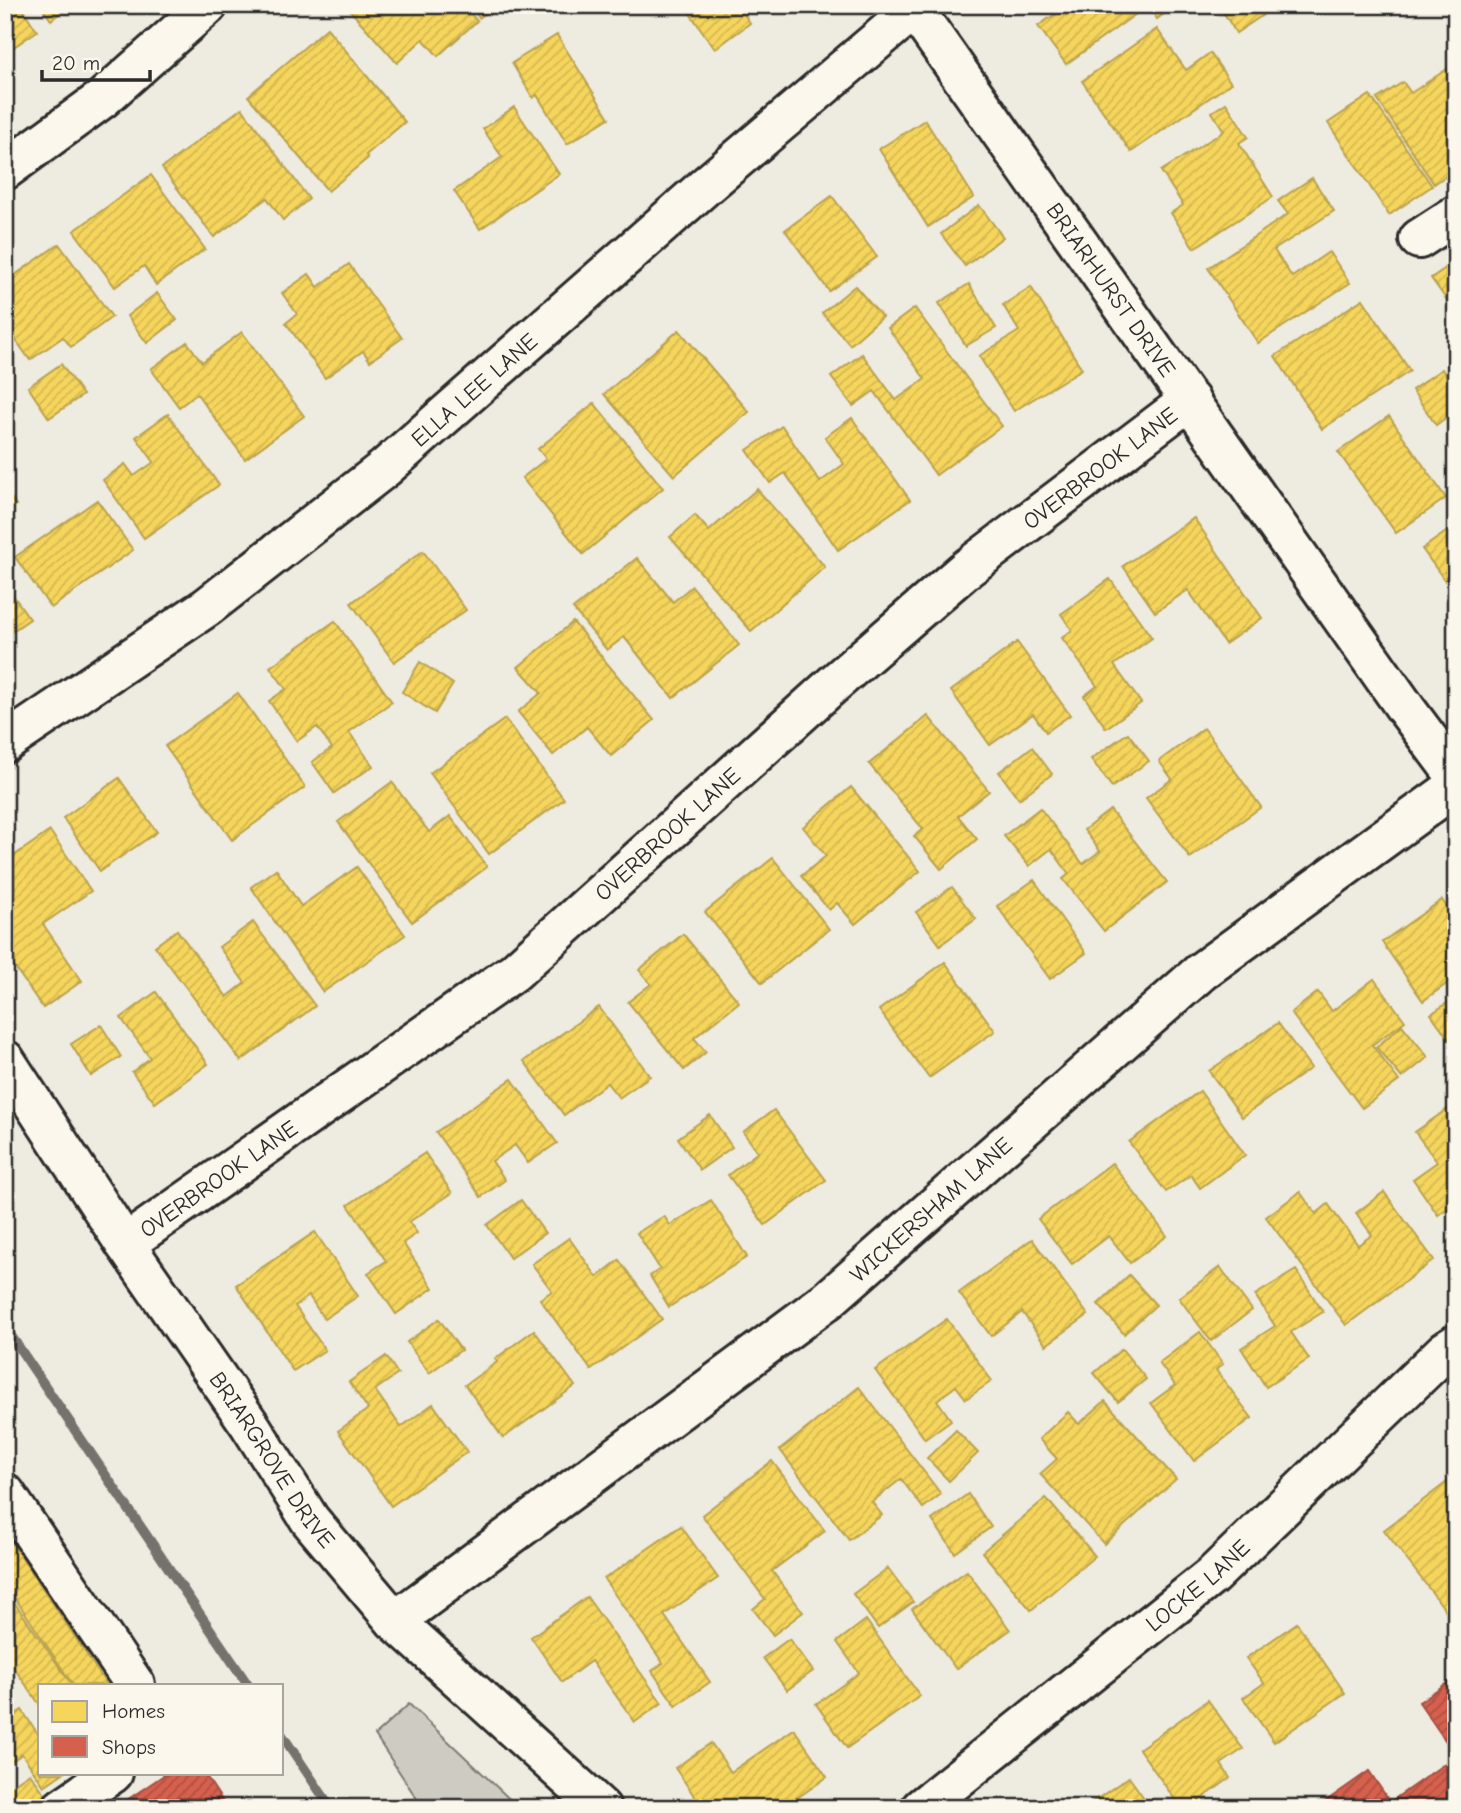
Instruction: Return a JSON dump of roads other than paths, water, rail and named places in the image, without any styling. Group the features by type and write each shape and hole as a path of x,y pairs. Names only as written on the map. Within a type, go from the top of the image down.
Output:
{"street":[{"path":"5,170 102,99 208,5"},
{"name":"BRIARHURST DRIVE","path":"916,7 1398,698 1456,776"},
{"name":"ELLA LEE LANE","path":"5,743 207,607 384,468 708,184 916,7"},
{"path":"1419,239 1456,215"},
{"name":"OVERBROOK LANE","path":"125,1244 514,972 838,680 965,570 1190,400"},
{"name":"WICKERSHAM LANE","path":"395,1621 829,1299 1202,971 1456,786"},
{"name":"BRIARGROVE DRIVE","path":"5,1060 125,1244 250,1425 310,1520 395,1621 601,1808"},
{"name":"LOCKE LANE","path":"921,1808 1212,1576 1456,1344"},
{"path":"5,1493 134,1684"},
{"path":"62,1808 112,1774"}],"waterway":[{"path":"5,1327 247,1684"},
{"path":"284,1738 331,1808"}]}
